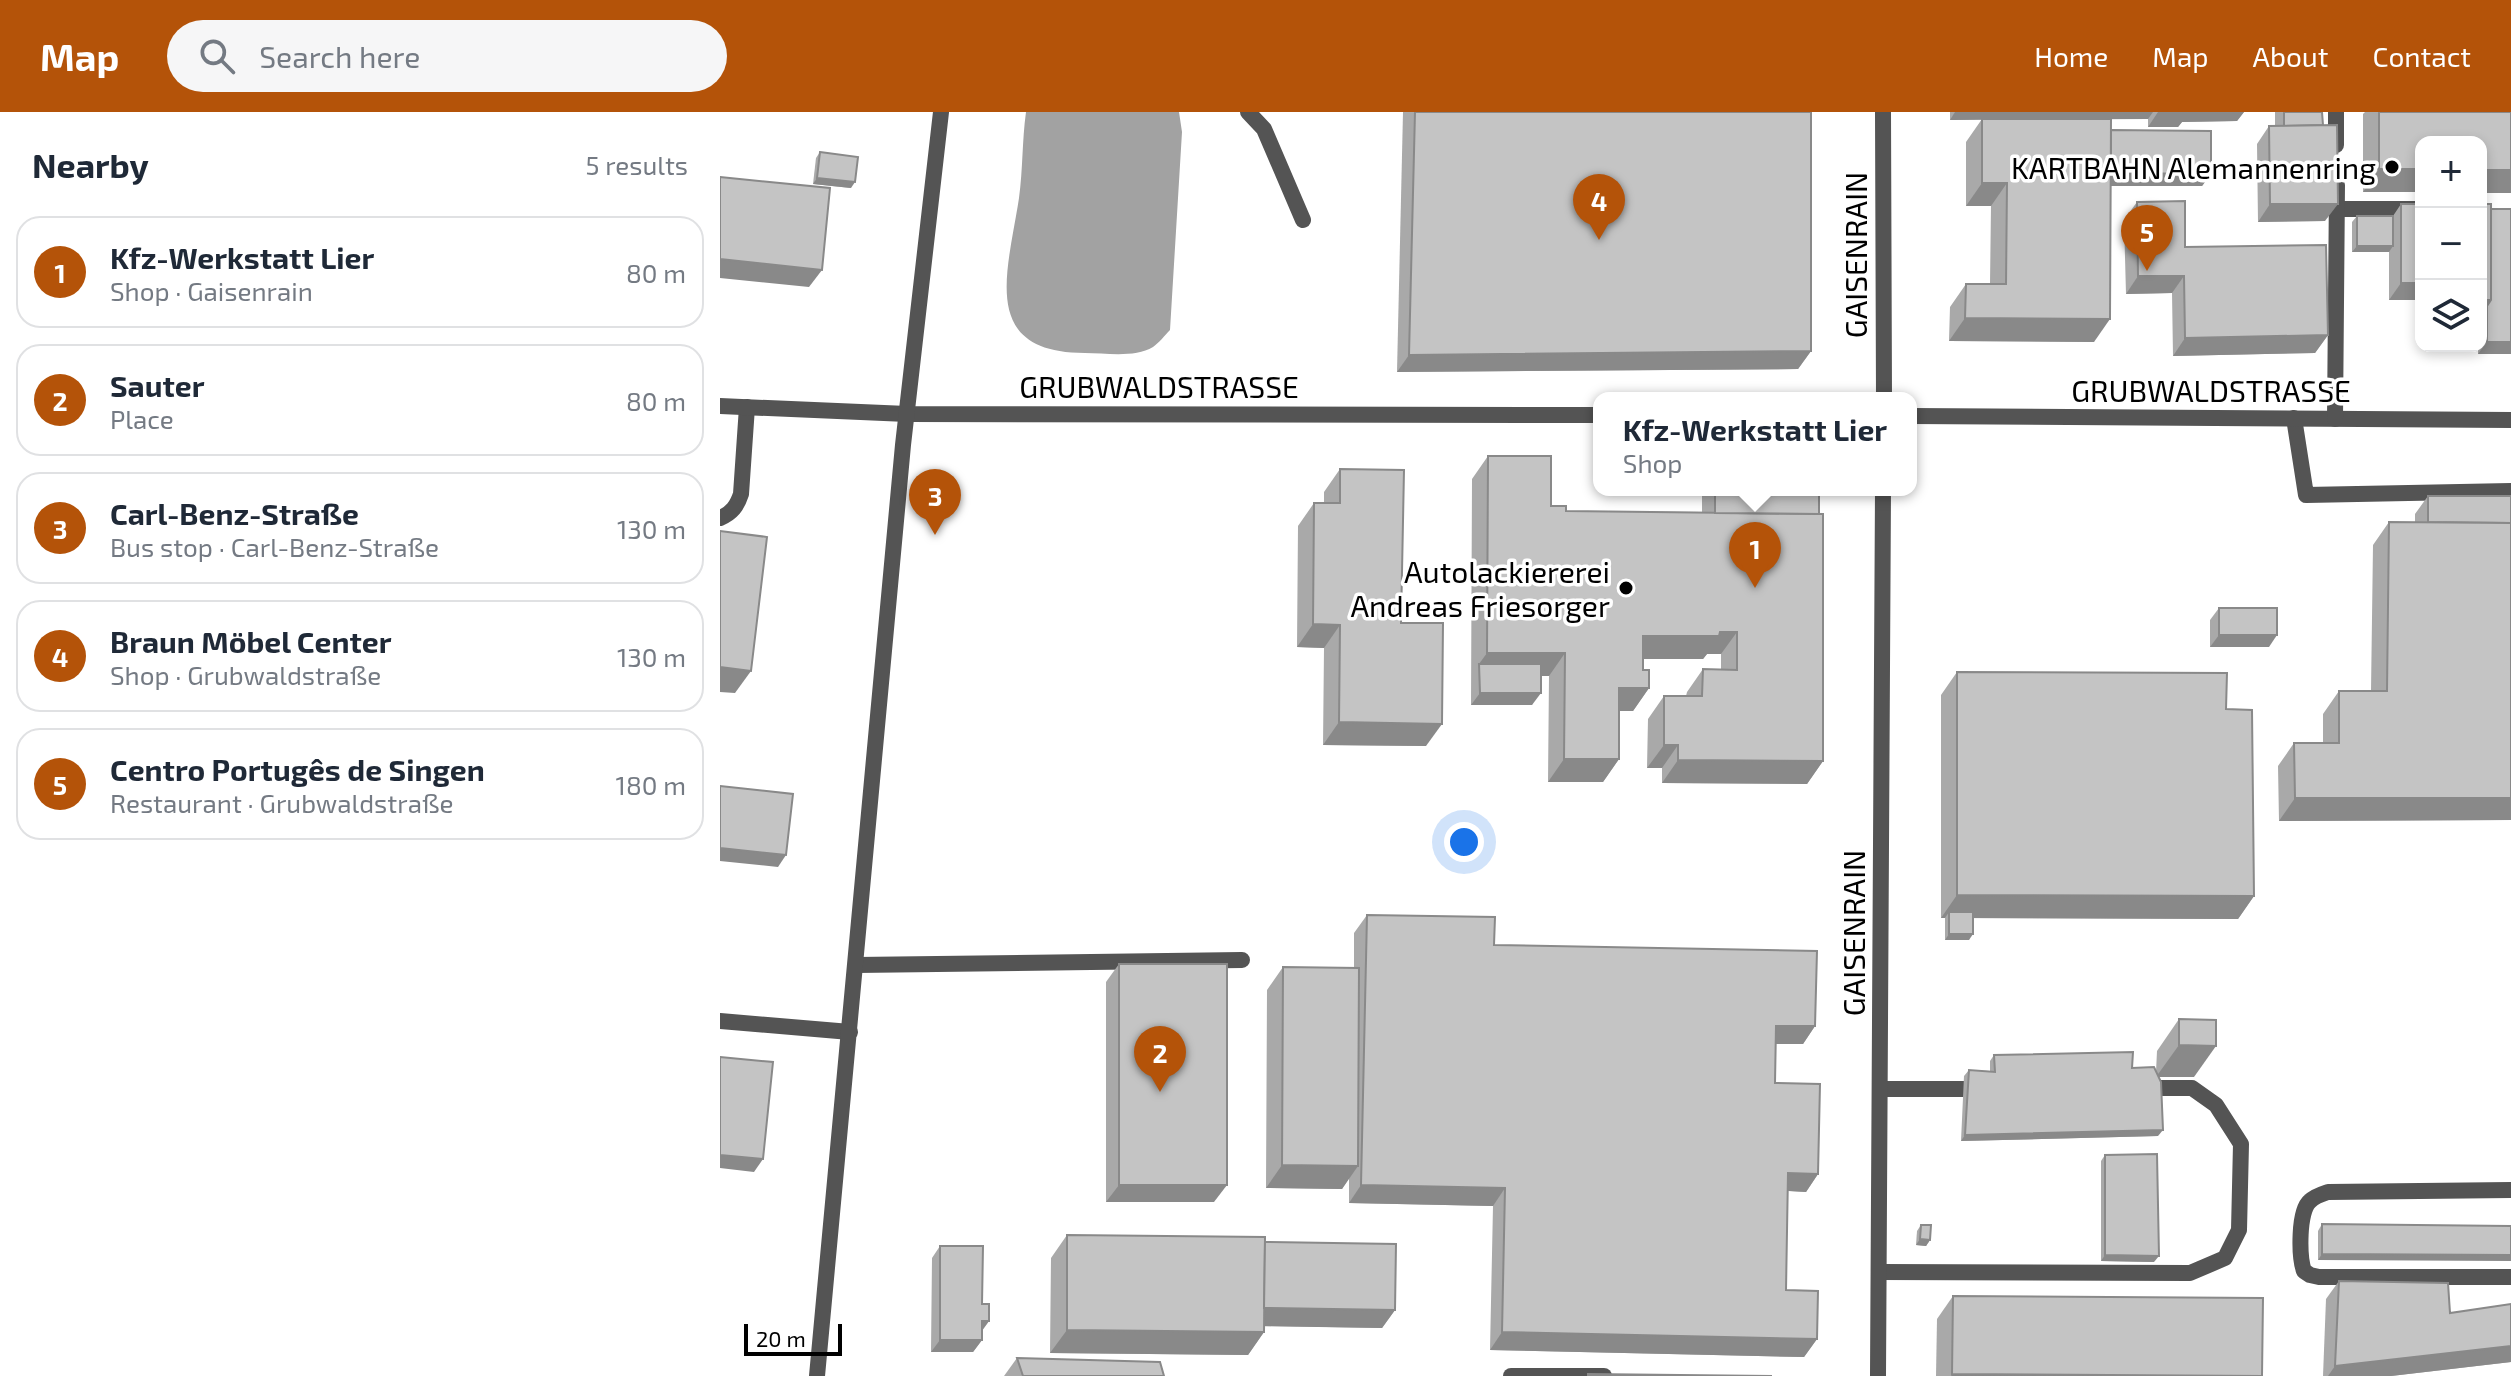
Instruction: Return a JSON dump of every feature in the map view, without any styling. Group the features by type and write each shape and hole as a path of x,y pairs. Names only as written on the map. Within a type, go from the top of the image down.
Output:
{"street":[{"path":"817,1376 907,414 941,112"},
{"path":"1248,112 1264,129 1303,220"},
{"name":"GAISENRAIN","path":"1883,112 1884,392"},
{"path":"2335,419 2336,112"},
{"path":"2337,209 2415,209"},
{"name":"GRUBWALDSTRASSE","path":"720,406 907,414 1593,415"},
{"path":"720,518 731,513 741,494 747,407"},
{"name":"GRUBWALDSTRASSE","path":"1917,416 2511,420"},
{"path":"2294,418 2306,495 2511,491"},
{"name":"GAISENRAIN","path":"1878,1376 1883,496"},
{"path":"856,965 1242,960"},
{"path":"720,1021 850,1032"},
{"path":"1879,1272 2190,1273 2225,1258 2239,1230 2241,1144 2216,1105 2192,1088 2127,1088"},
{"path":"1880,1089 2008,1089"},
{"path":"2511,1190 2328,1192 2310,1200 2304,1208 2301,1257 2304,1271 2319,1277 2511,1277"},
{"path":"1511,1376 1604,1376"}],"shaded area":[{"path":"1026,112 1179,112 1182,132 1170,330 1153,347 1138,353 1120,354 1051,349 1028,339 1014,323 1008,303 1007,279 1020,187"}],"building":[{"path":"1415,112 1811,112 1811,351 1409,355"},
{"path":"2284,112 2322,112 2323,125 2284,126"},
{"path":"2379,112 2511,112 2511,170 2487,170 2487,136 2415,136 2415,169 2379,169"},
{"path":"1982,119 2111,119 2110,319 1965,318 1966,284 2006,284 2007,183 1982,183"},
{"path":"2337,125 2338,204 2270,204 2269,126"},
{"path":"2111,130 2211,131 2211,174 2111,173"},
{"path":"820,152 858,157 855,182 817,178"},
{"path":"720,177 830,188 822,270 720,259"},
{"path":"2185,201 2185,247 2326,245 2328,335 2185,338 2184,276 2138,276 2137,202"},
{"path":"2401,204 2415,204 2415,283 2401,283"},
{"path":"2487,204 2491,204 2491,300 2487,300"},
{"path":"2491,209 2511,209 2511,342 2487,342 2487,306 2491,300"},
{"path":"2357,216 2393,216 2393,246 2357,246"},
{"path":"1488,456 1551,456 1551,506 1566,506 1566,511 1823,514 1823,761 1678,760 1678,745 1664,745 1664,696 1702,696 1703,669 1737,670 1737,632 1720,632 1719,636 1643,636 1643,670 1649,670 1649,688 1619,688 1619,759 1564,759 1565,653 1487,653"},
{"path":"1340,469 1404,470 1401,623 1443,623 1442,724 1339,722 1340,625 1313,624 1314,503 1340,503"},
{"path":"1715,496 1819,496 1819,514 1715,513"},
{"path":"2428,496 2511,496 2511,523 2428,522"},
{"path":"2389,522 2511,523 2511,798 2295,798 2294,743 2339,743 2339,691 2387,691"},
{"path":"720,531 767,537 751,671 720,667"},
{"path":"2219,608 2277,608 2277,635 2219,635"},
{"path":"1479,664 1541,664 1541,693 1480,693"},
{"path":"1957,672 2227,673 2226,709 2252,710 2254,896 1957,895"},
{"path":"720,786 793,794 786,855 720,848"},
{"path":"1949,912 1973,912 1973,934 1949,934"},
{"path":"1367,915 1495,917 1494,945 1817,951 1815,1026 1776,1026 1775,1083 1820,1084 1818,1174 1788,1173 1786,1290 1818,1291 1817,1339 1502,1332 1505,1188 1361,1185"},
{"path":"1119,964 1227,964 1227,1185 1119,1185"},
{"path":"1283,967 1359,968 1358,1166 1282,1165"},
{"path":"2179,1019 2216,1020 2216,1046 2179,1045"},
{"path":"2133,1052 2132,1068 2154,1067 2161,1082 2163,1130 1965,1135 1969,1070 1995,1072 1994,1055"},
{"path":"720,1057 773,1062 763,1159 720,1155"},
{"path":"2157,1154 2159,1256 2105,1255 2105,1155"},
{"path":"2322,1224 2511,1226 2511,1255 2322,1254"},
{"path":"1921,1225 1931,1225 1930,1240 1920,1239"},
{"path":"1067,1235 1265,1237 1264,1332 1067,1330"},
{"path":"1265,1242 1396,1244 1395,1310 1264,1308"},
{"path":"940,1246 983,1246 982,1304 989,1304 989,1321 982,1321 982,1340 940,1340"},
{"path":"2339,1281 2448,1283 2450,1313 2511,1304 2511,1346 2335,1366"},
{"path":"1953,1296 2263,1298 2262,1376 1952,1374"},
{"path":"1017,1358 1160,1362 1164,1376 1023,1376"},
{"path":"1588,1374 1772,1376 1588,1376"}],"place":[{"name":"KARTBAHN Alemannenring","path":"2392,167"},
{"name":"Braun Möbel Center","path":"1599,240"},
{"name":"Centro Portugês de Singen","path":"2147,271"},
{"name":"Carl-Benz-Straße","path":"935,535"},
{"name":"Autolackiererei Andreas Friesorger","path":"1626,588"},
{"name":"Kfz-Werkstatt Lier","path":"1755,588"},
{"name":"Sauter","path":"1160,1092"}]}
